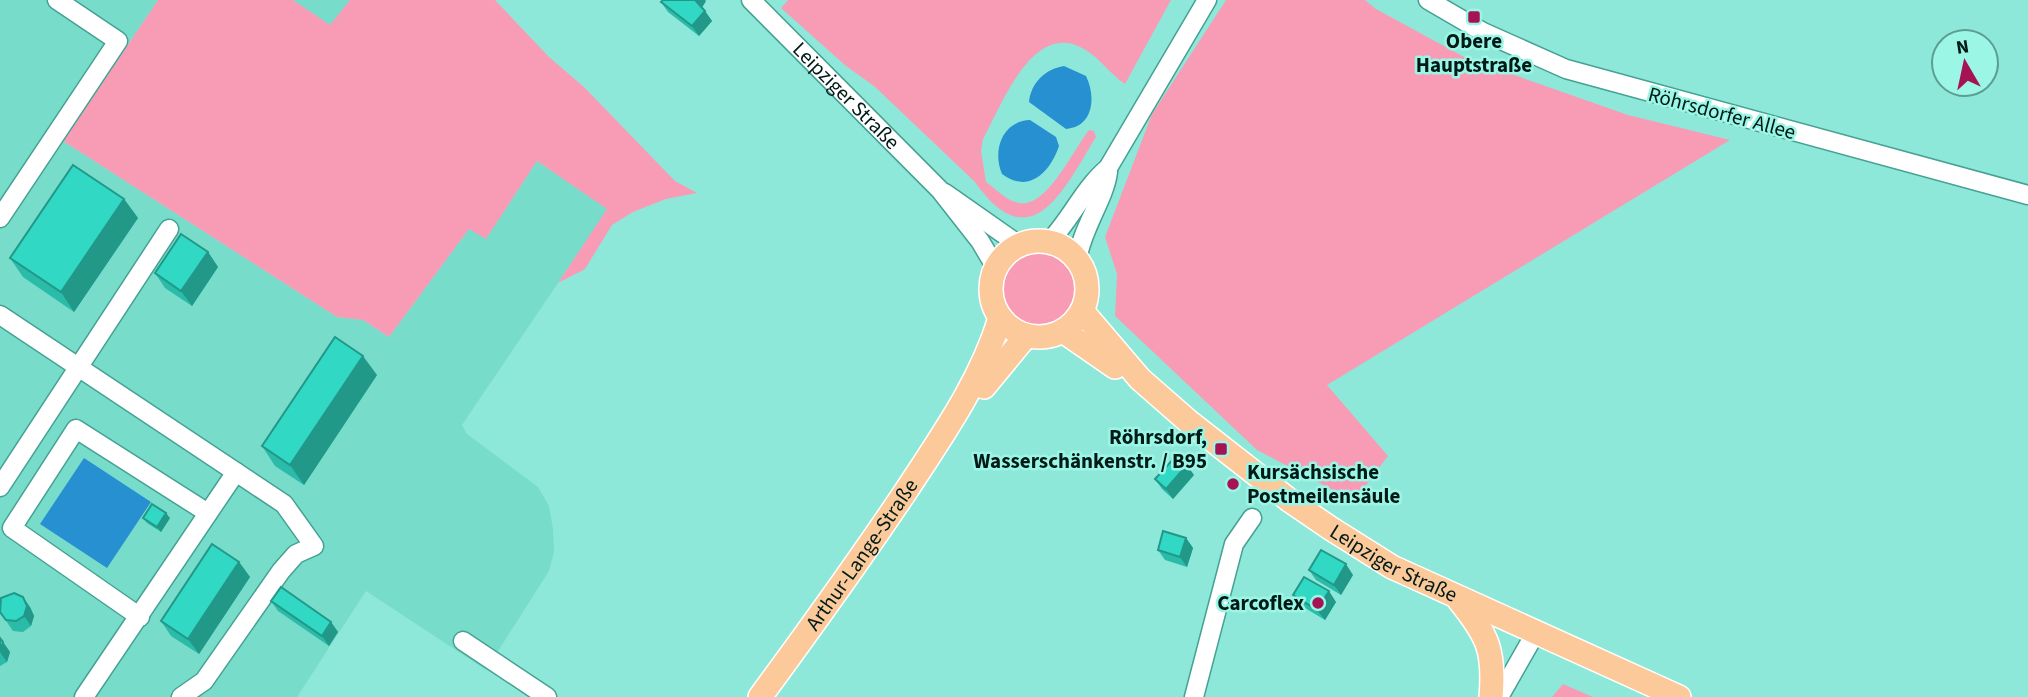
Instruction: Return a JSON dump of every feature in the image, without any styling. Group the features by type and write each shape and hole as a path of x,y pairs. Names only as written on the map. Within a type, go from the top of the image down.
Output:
{"main road":[{"path":"1034,241 1049,242 1063,248 1077,260 1087,282 1082,310 1063,331 1051,336 1026,336 1012,329 1000,318 991,293 996,268 1006,254 1019,245 1034,241"},
{"name":"Leipziger Straße","path":"1082,310 1140,379 1218,447 1289,500 1392,567 1679,697"},
{"name":"Arthur-Lange-Straße","path":"761,697 848,577 960,410 987,354 1000,318"},
{"name":"Leipziger Straße","path":"1063,331 1119,370 1140,379"},
{"name":"Arthur-Lange-Straße","path":"960,410 973,402 1006,356 1026,336"},
{"path":"1457,598 1487,639 1493,658 1491,697"}],"street":[{"path":"0,218 118,41 57,0"},
{"name":"Leipziger Straße","path":"751,0 940,190 980,242 996,268"},
{"path":"1049,242 1070,218 1097,177 1108,168 1207,0"},
{"name":"Röhrsdorfer Allee","path":"1428,0 1483,32 1566,69 2028,195"},
{"path":"1077,260 1084,228 1107,181 1108,168"},
{"name":"Leipziger Straße","path":"940,190 960,201 992,229 1019,245"},
{"path":"0,487 169,229"},
{"path":"0,315 284,504 314,546 296,554 281,570 200,689 180,697"},
{"path":"140,617 6,525 76,429 208,513"},
{"path":"84,697 236,472"},
{"path":"1194,697 1234,544 1252,518"},
{"path":"1499,697 1536,632"},
{"path":"463,641 547,697"}],"shaded area":[{"path":"0,0 158,0 63,141 337,317 363,320 389,337 469,229 486,238 537,161 608,209 462,425 467,434 538,487 549,506 553,529 554,552 549,571 486,670 366,591 297,697 0,697"},
{"path":"158,0 293,0 330,25 350,0 495,0 675,181 697,193 666,199 633,212 612,225 585,269 558,283 607,209 537,161 486,239 469,229 389,337 363,320 337,317 63,141"},
{"path":"293,0 350,0 330,26"},
{"path":"788,0 1171,0 1125,84 1090,53 1066,43 1049,46 1035,55 1021,70 983,139 981,151 986,182 1010,200 1029,202 1040,197 1049,187 1089,130 1094,131 1096,137 1059,195 1045,209 1030,217 1014,216 995,205 975,182 874,86 846,66 781,8"},
{"path":"1226,0 1365,0 1376,9 1466,58 1628,115 1730,140 1327,385 1388,456 1354,501 1257,450 1115,316 1117,274 1105,237 1152,114"},
{"path":"1039,253 1059,259 1069,269 1075,289 1069,309 1059,319 1039,325 1019,319 1009,309 1003,289 1009,269 1019,259"},
{"path":"1563,684 1593,697 1552,697"}],"water":[{"path":"1064,66 1086,76 1091,92 1087,117 1075,127 1066,129 1029,102 1040,78 1051,70"},
{"path":"1030,120 1056,137 1059,146 1044,172 1037,178 1021,182 1002,174 999,147 1006,131 1020,122"},
{"path":"84,458 151,502 107,568 40,524"}],"building":[{"path":"695,0 705,11 692,26 661,2"},
{"path":"73,165 124,199 61,292 10,258"},
{"path":"181,234 208,252 181,291 155,273"},
{"path":"335,337 363,356 290,465 262,446"},
{"path":"1176,456 1187,465 1166,489 1155,479"},
{"path":"152,504 166,513 157,527 143,518"},
{"path":"1163,531 1186,538 1180,557 1158,550"},
{"path":"212,544 239,562 188,639 161,621"},
{"path":"1321,550 1346,564 1334,585 1309,570"},
{"path":"1304,577 1329,591 1317,610 1293,595"},
{"path":"281,587 331,622 322,636 271,601"},
{"path":"14,593 23,597 27,606 24,616 16,621 6,620 0,612 1,598"}],"place":[{"name":"Obere Hauptstraße","path":"1474,17"},
{"name":"Röhrsdorf, Wasserschänkenstr. / B95","path":"1221,449"},
{"name":"Kursächsische Postmeilensäule","path":"1233,484"},
{"name":"Carcoflex","path":"1318,603"}]}
